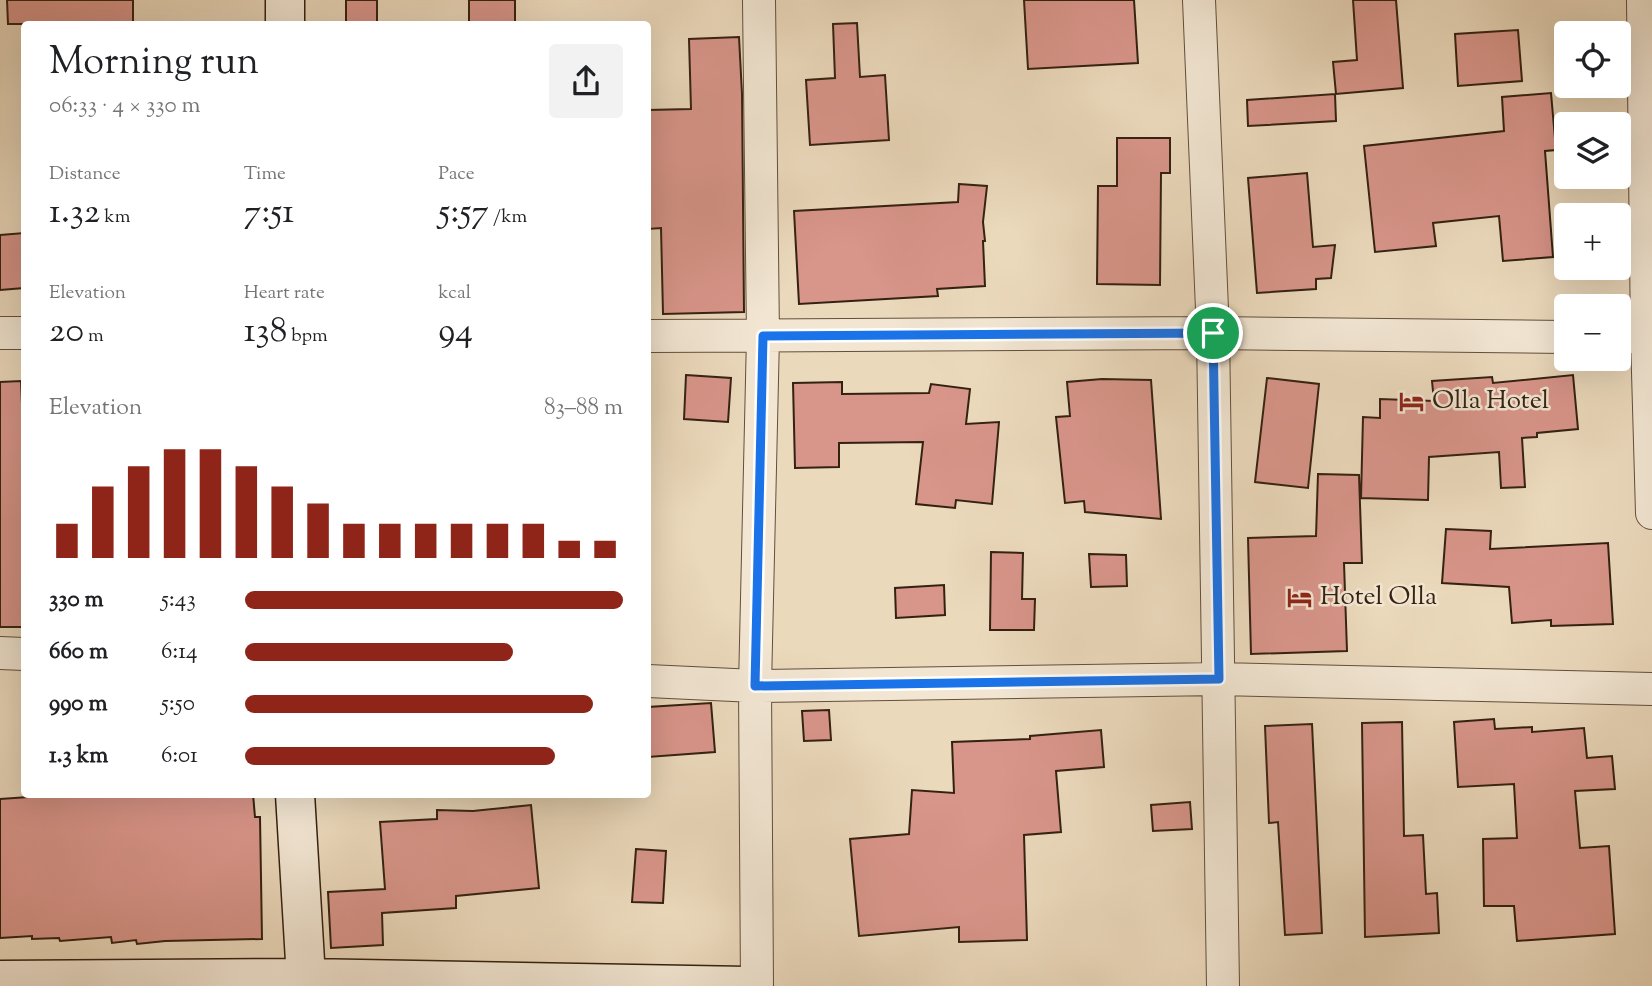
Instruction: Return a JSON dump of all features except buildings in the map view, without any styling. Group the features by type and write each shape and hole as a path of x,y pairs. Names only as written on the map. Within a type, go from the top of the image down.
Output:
{"street":[{"path":"285,0 285,21"},
{"path":"757,986 755,686 763,336 759,0"},
{"path":"1199,0 1213,333 1223,986"},
{"path":"1643,0 1633,337 1652,513"},
{"path":"0,333 21,333"},
{"path":"651,337 1213,333 1554,337"},
{"path":"0,653 21,654"},
{"path":"651,681 755,686 1219,679 1652,689"},
{"path":"295,798 307,982"},
{"path":"0,980 747,986"}],"place":[{"name":"Olla Hotel","path":"1412,401"},
{"name":"Hotel Olla","path":"1300,597"}],"route":[{"path":"1213,333 1219,679 755,686 763,336 1213,333"}]}
